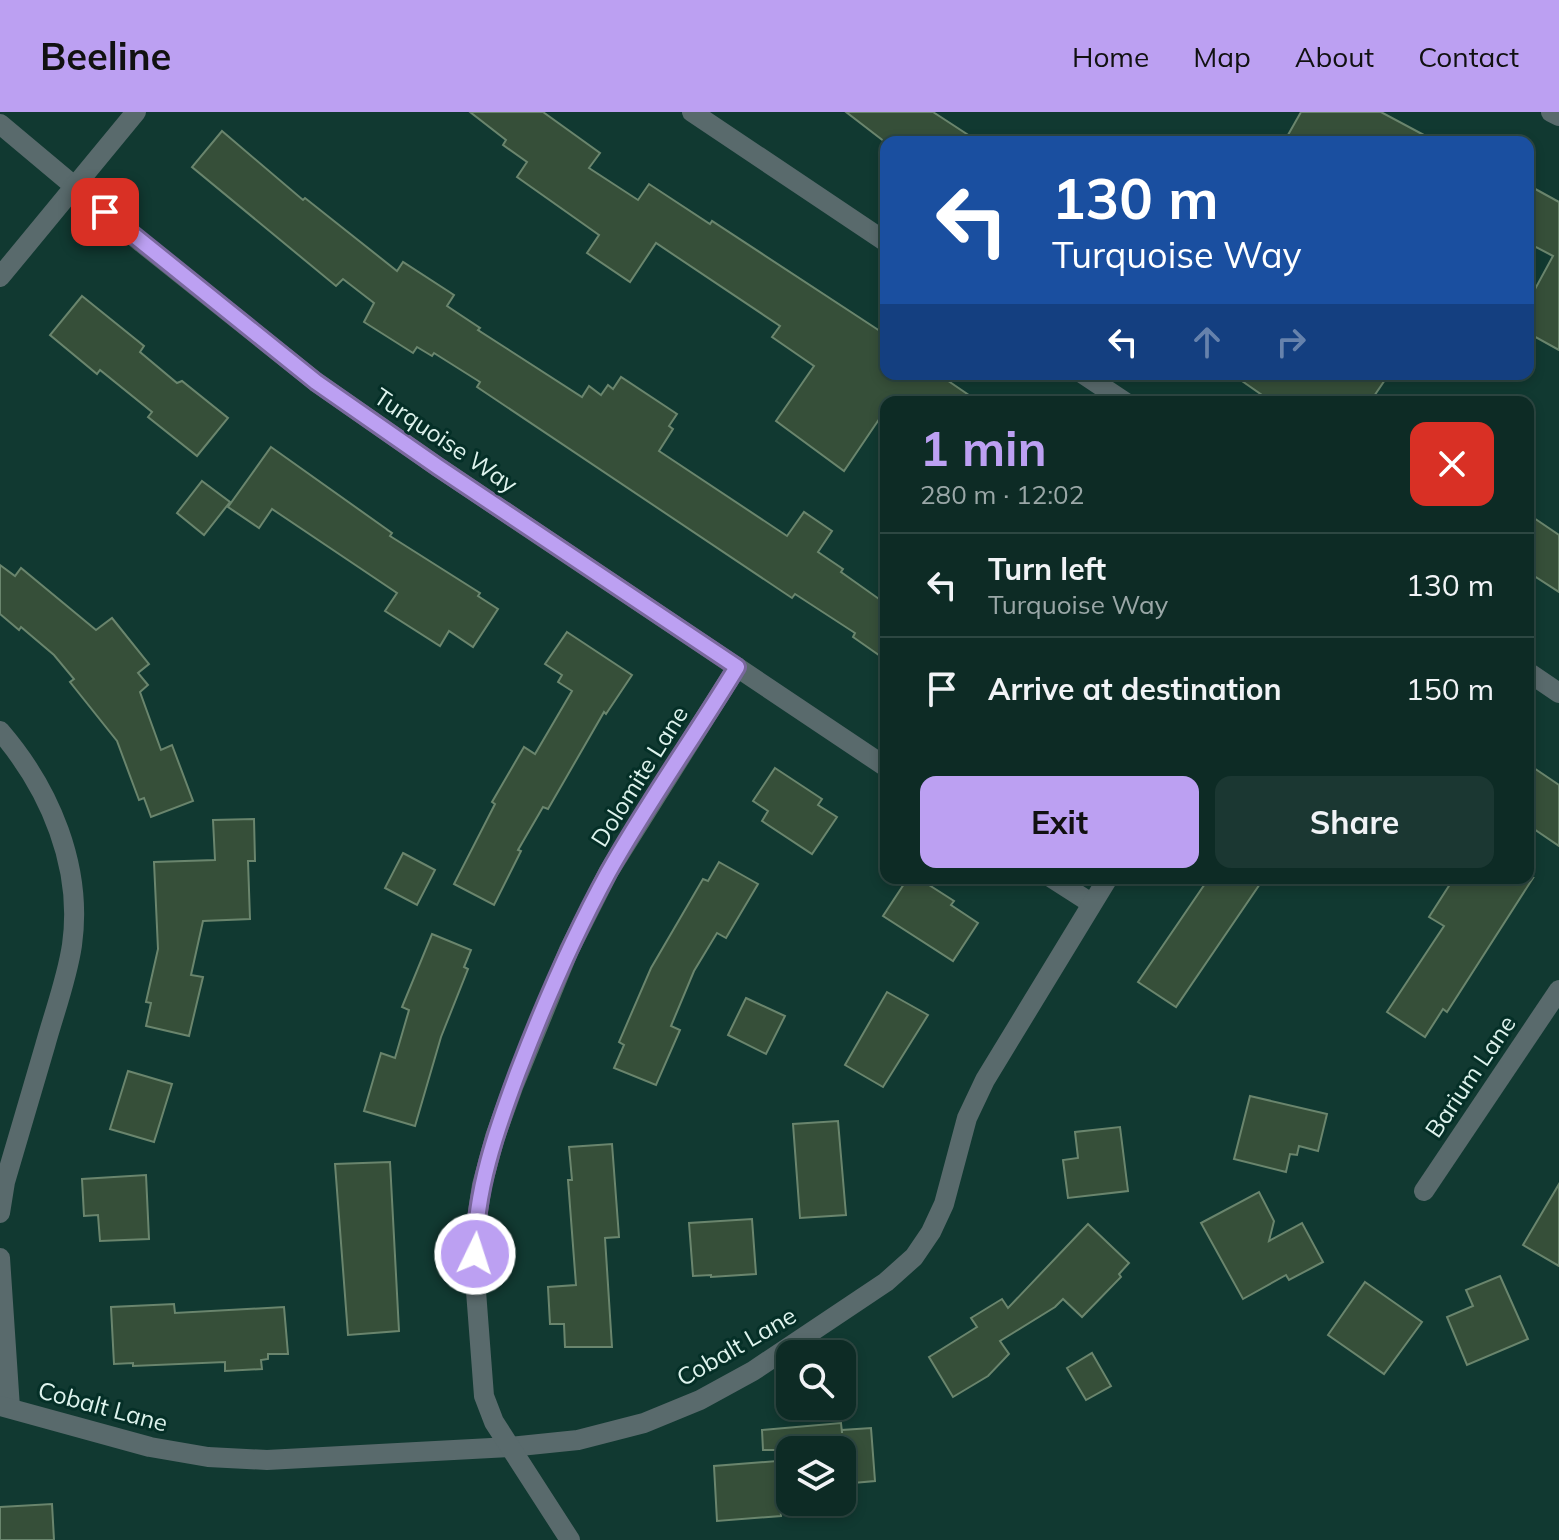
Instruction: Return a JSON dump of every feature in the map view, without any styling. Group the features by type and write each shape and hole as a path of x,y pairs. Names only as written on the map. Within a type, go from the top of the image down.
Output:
{"street":[{"path":"0,277 136,112"},
{"path":"692,112 880,238"},
{"path":"1551,112 1559,116"},
{"name":"Turquoise Way","path":"0,124 316,382 880,763"},
{"path":"1092,380 1116,396"},
{"name":"Dolomite Lane","path":"570,1540 494,1422 484,1396 475,1278 475,1231 482,1185 495,1137 536,1026 575,936 609,871 737,667"},
{"path":"1534,676 1559,693"},
{"path":"0,731 18,752 46,796 64,844 73,894 72,945 5,1182 0,1213"},
{"path":"1061,884 1091,903"},
{"name":"Cobalt Lane","path":"5,1407 150,1447 208,1457 267,1460 325,1459 578,1440 644,1423 700,1400 793,1345 886,1282 914,1257 931,1232 944,1204 967,1118 985,1080 1104,884"},
{"name":"Barium Lane","path":"1424,1191 1559,990"},
{"path":"0,1258 5,1407"}],"building":[{"path":"470,112 543,112 600,153 589,168 638,200 649,184 710,224 712,221 880,331 880,380 947,380 970,396 880,396 880,418 844,471 776,421 814,366 772,337 780,326 656,243 630,282 587,253 599,235 517,177 527,162 503,145 506,140"},
{"path":"846,112 933,112 970,136 880,136"},
{"path":"1301,112 1381,112 1426,136 1287,136"},
{"path":"222,131 303,200 305,198 397,271 403,262 454,295 447,306 480,328 478,330 582,397 589,386 601,395 608,385 613,389 621,377 677,414 669,426 673,429 659,451 787,536 804,512 832,531 818,552 843,569 841,572 880,598 880,656 853,637 855,633 795,594 792,598 477,387 480,382 434,353 432,356 417,347 413,353 364,322 374,303 343,279 336,286 192,167"},
{"path":"1534,188 1559,202 1559,350 1534,336 1534,291 1553,256 1534,246"},
{"path":"82,296 144,346 140,352 177,383 182,381 228,418 197,456 148,417 152,412 100,370 97,374 50,335"},
{"path":"1241,380 1385,380 1374,396 1263,396"},
{"path":"271,447 392,533 390,536 480,593 478,596 498,609 473,647 449,631 440,646 385,611 397,593 272,509 259,528 228,507"},
{"path":"202,481 230,502 204,535 177,513"},
{"path":"1534,518 1559,535 1559,592 1534,576"},
{"path":"0,565 15,576 21,568 96,630 112,618 149,664 138,673 148,685 140,692 161,750 172,745 193,801 151,817 144,798 139,800 117,741 70,682 74,679 54,655 0,614"},
{"path":"567,632 632,675 606,714 604,712 548,809 543,807 518,850 521,851 494,905 454,884 495,804 492,802 524,747 535,754 572,691 558,682 562,675 545,664"},
{"path":"775,768 822,799 818,805 837,817 812,854 762,821 768,811 753,801"},
{"path":"1534,768 1559,785 1559,846 1534,829"},
{"path":"254,819 255,861 248,861 250,919 203,921 191,975 203,977 189,1036 146,1026 151,1003 146,1002 158,949 154,862 215,860 213,820"},
{"path":"403,853 435,870 417,905 385,888"},
{"path":"719,862 758,884 726,938 717,933 694,971 671,1026 680,1030 656,1085 614,1068 624,1045 619,1042 651,968 703,879 708,881"},
{"path":"904,884 927,884 954,901 951,905 978,923 953,961 883,916"},
{"path":"1205,884 1260,884 1176,1007 1138,982"},
{"path":"1450,884 1529,884 1447,1012 1443,1009 1425,1037 1387,1012 1444,926 1429,917"},
{"path":"432,934 471,950 464,967 468,969 441,1037 415,1126 364,1111 381,1053 395,1058 409,1010 402,1007"},
{"path":"887,992 928,1015 883,1087 845,1065"},
{"path":"746,998 785,1016 766,1054 728,1035"},
{"path":"128,1071 172,1084 154,1142 110,1129"},
{"path":"1250,1096 1327,1114 1318,1151 1299,1146 1297,1155 1290,1154 1286,1172 1234,1159"},
{"path":"838,1121 846,1215 800,1218 793,1124"},
{"path":"1120,1127 1128,1191 1068,1198 1063,1160 1078,1158 1075,1132"},
{"path":"612,1144 619,1237 605,1238 612,1347 565,1347 564,1324 550,1324 548,1287 576,1285 568,1180 572,1180 569,1147"},
{"path":"390,1162 399,1331 348,1335 335,1164"},
{"path":"146,1175 149,1239 100,1241 98,1215 84,1216 82,1179"},
{"path":"1559,1184 1559,1266 1523,1245"},
{"path":"1259,1192 1274,1221 1269,1241 1302,1223 1323,1262 1289,1280 1286,1275 1243,1299 1201,1223"},
{"path":"752,1219 756,1274 693,1276 689,1223"},
{"path":"1088,1224 1129,1263 1119,1274 1121,1277 1082,1317 1063,1299 1000,1341 1009,1354 988,1376 953,1397 929,1357 977,1327 971,1318 1002,1299 1008,1308"},
{"path":"1500,1276 1528,1339 1467,1365 1447,1317 1473,1306 1466,1290"},
{"path":"1365,1282 1422,1322 1384,1374 1328,1335"},
{"path":"174,1304 175,1313 284,1307 288,1354 268,1354 268,1359 261,1360 262,1369 225,1371 225,1362 114,1364 111,1307"},
{"path":"1092,1353 1111,1386 1086,1400 1067,1368"},
{"path":"841,1423 842,1433 842,1430 871,1428 875,1481 856,1483 856,1436 776,1436 776,1450 763,1450 762,1430"},
{"path":"776,1461 776,1516 781,1516 717,1521 714,1466"},
{"path":"52,1504 54,1540 0,1540 0,1507"}],"route":[{"path":"105,212 316,382 737,667 609,871 569,950 536,1026 495,1137 482,1185 475,1254"}]}
